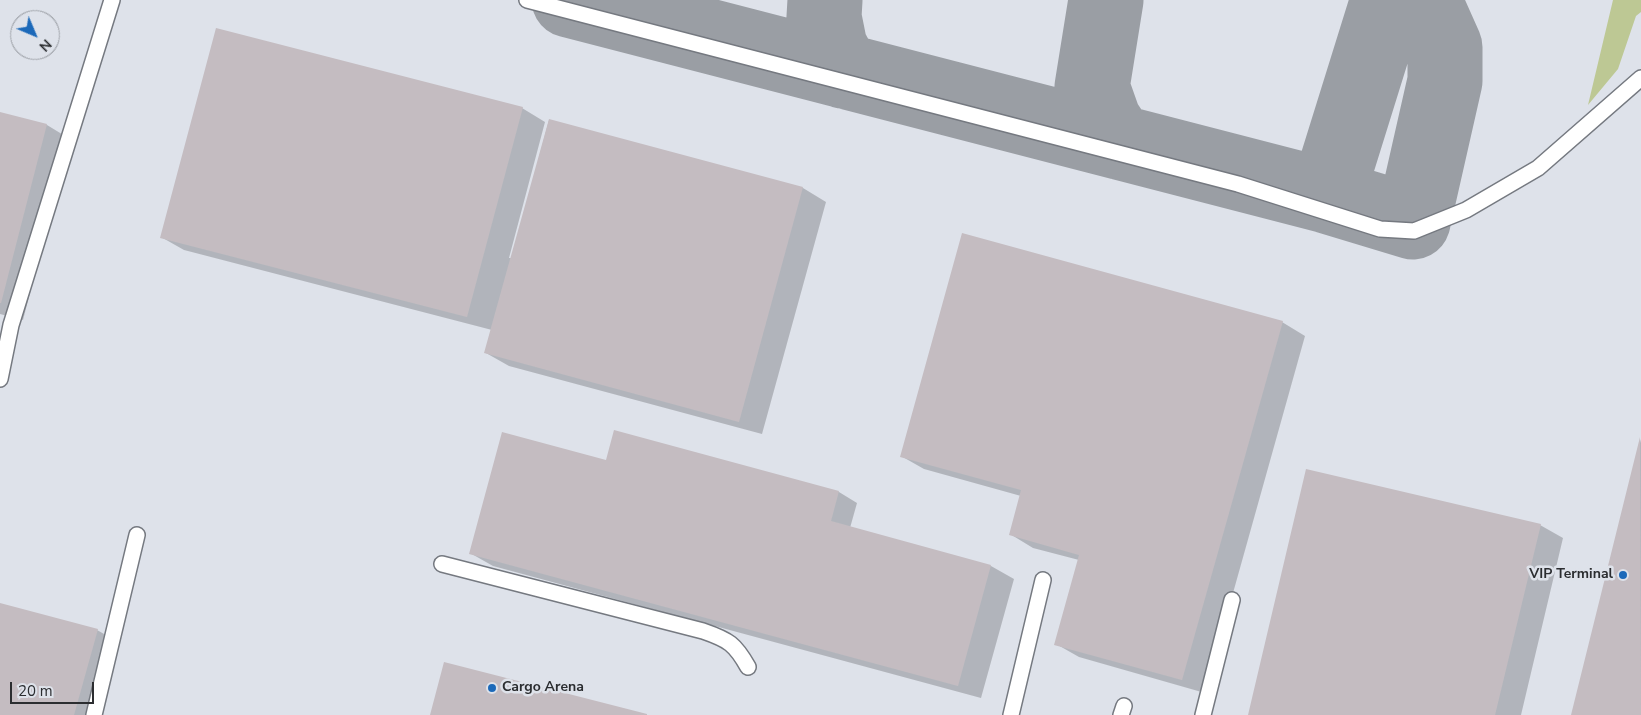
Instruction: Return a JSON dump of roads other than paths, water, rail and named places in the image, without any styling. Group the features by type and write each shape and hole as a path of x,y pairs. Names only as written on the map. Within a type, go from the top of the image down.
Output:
{"lane":[{"path":"0,380 5,324 112,0"},
{"path":"527,0 1238,184 1380,229 1414,231 1466,210 1538,168 1641,78"},
{"path":"94,715 137,535"},
{"path":"442,564 704,630 723,638 738,649 748,667"},
{"path":"1011,715 1043,580"},
{"path":"1203,715 1232,600"}],"place":[{"name":"VIP Terminal","path":"1623,575"},
{"name":"Cargo Arena","path":"492,688"}]}
